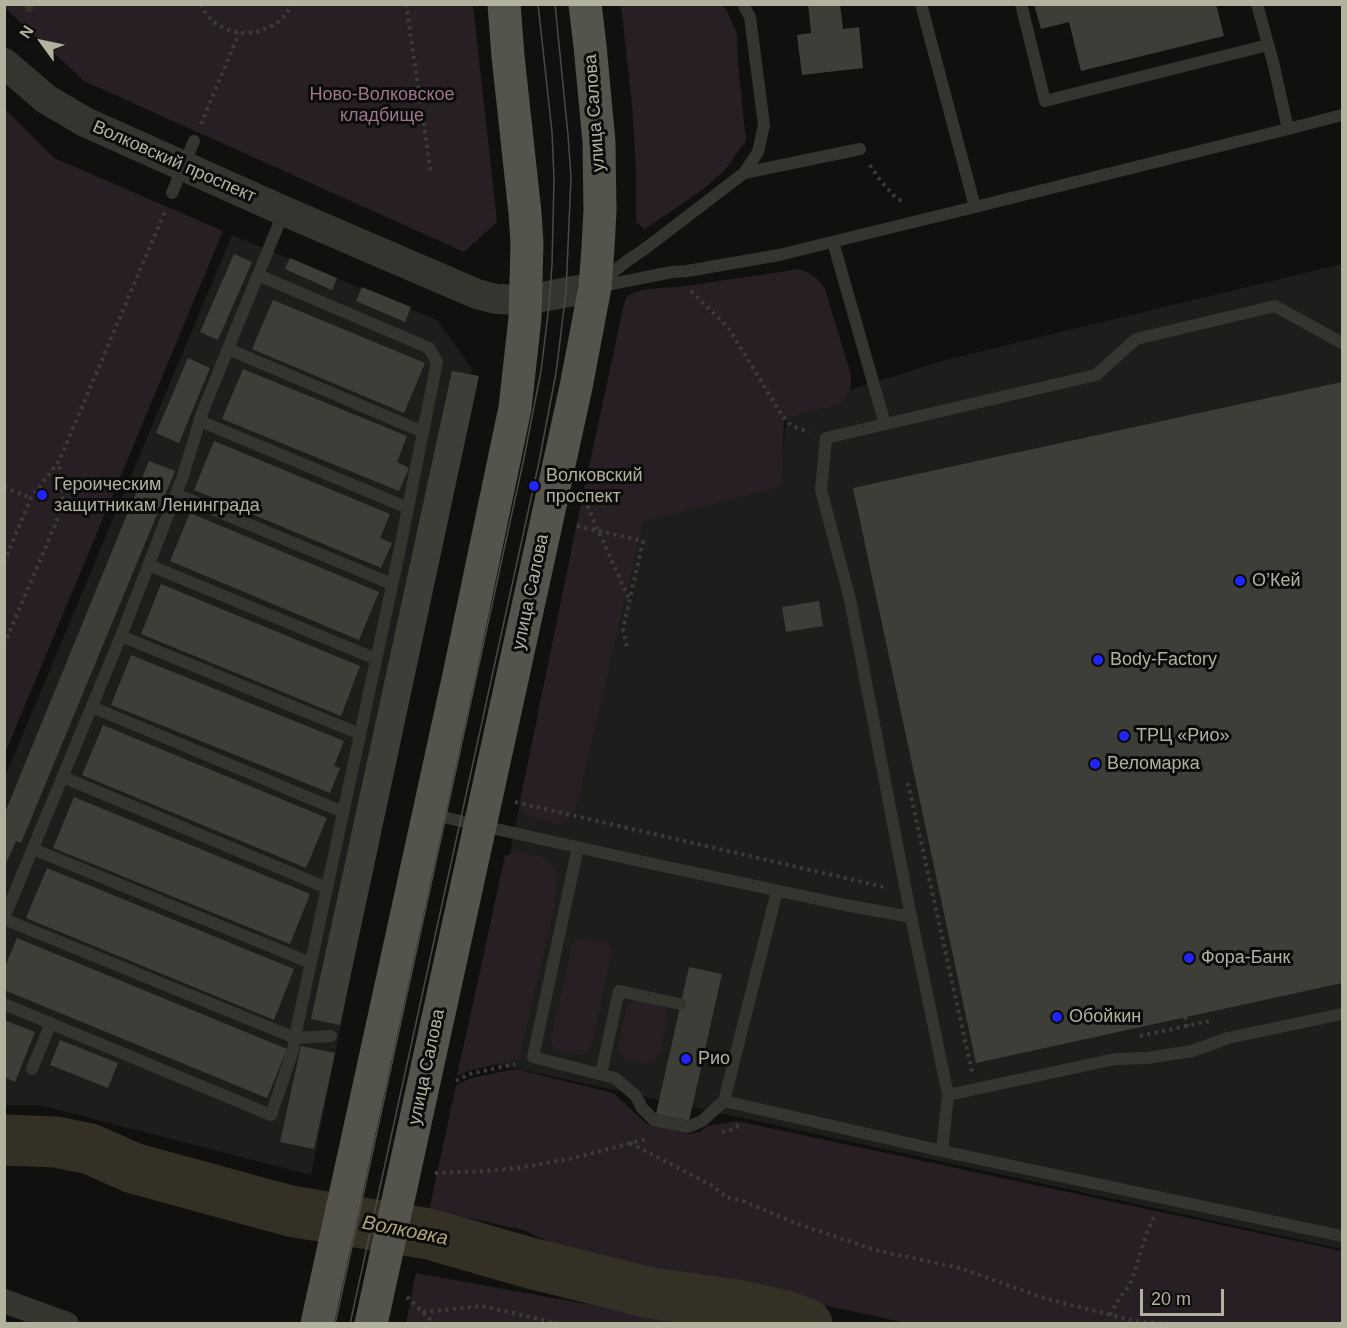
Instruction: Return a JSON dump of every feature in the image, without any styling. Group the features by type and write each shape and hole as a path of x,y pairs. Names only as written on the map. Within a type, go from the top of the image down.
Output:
{"main road":[{"path":"316,1323 353,1162 515,408 527,269 525,213 504,4"},
{"name":"улица Салова","path":"392,1286 416,1173 480,825 576,387 595,287 600,210 598,142 585,4"},
{"path":"371,1323 392,1286"}],"street":[{"name":"Волковский проспект","path":"4,63 46,99 85,122 183,167 477,294 496,299 526,300 595,287"},
{"path":"4,1301 67,1323"}],"lane":[{"path":"595,287 744,173 758,152 764,125 750,17 743,4"},
{"path":"921,4 975,207"},
{"path":"1021,4 1045,101 1268,45"},
{"path":"1257,4 1288,129"},
{"path":"595,287 756,259 832,242 1342,115"},
{"path":"744,173 860,149"},
{"path":"284,211 200,421 177,494 149,566 4,919 295,1038 331,1036"},
{"path":"832,242 885,424"},
{"path":"4,1004 271,1115 293,1050 437,362 429,348 258,275"},
{"path":"942,1151 948,1095 905,888 850,599 821,489 826,438 1095,375 1136,339 1275,306 1342,344"},
{"path":"228,349 423,432"},
{"path":"200,421 408,508"},
{"path":"177,494 392,584"},
{"path":"149,566 376,659"},
{"path":"121,636 360,734"},
{"path":"92,707 343,812"},
{"path":"63,777 327,888"},
{"path":"428,813 578,848 911,918"},
{"path":"578,848 533,1058 615,1078 636,1096 642,1108 654,1120 681,1126 688,1127 702,1121 724,1101 777,891"},
{"path":"33,849 311,963"},
{"path":"601,1074 619,991 680,1004"},
{"path":"948,1095 1115,1059 1147,1058 1192,1052 1228,1038 1342,1014"},
{"path":"32,1069 51,1023"},
{"path":"724,1101 942,1151 1342,1236"}],"path":[{"path":"201,4 206,14 215,23 239,33 260,32 270,27 287,13 292,4"},
{"path":"406,4 431,174"},
{"path":"4,562 31,498 59,462 239,33"},
{"path":"860,149 880,180 895,197 930,218"},
{"path":"672,272 728,327 777,407 792,426 826,438"},
{"path":"4,645 63,506 59,462"},
{"path":"4,487 31,498"},
{"path":"582,497 630,600"},
{"path":"571,525 643,541 623,628 627,648"},
{"path":"908,779 972,1072 983,1070"},
{"path":"511,801 891,888 905,888 930,882"},
{"path":"1130,1038 1209,1021"},
{"path":"455,1082 469,1074 533,1058"},
{"path":"416,1173 518,1168 574,1158 647,1139 681,1126"},
{"path":"630,1143 713,1186 726,1197 875,1250 960,1268 1044,1298 1110,1315 1134,1321 1167,1323"},
{"path":"1110,1315 1129,1286 1147,1232 1164,1198"},
{"path":"392,1286 407,1296 435,1323"},
{"path":"423,1312 482,1306 561,1323"}],"shaded area":[{"path":"232,235 437,320 472,369 311,1175 39,1105 5,1105 5,777"},
{"path":"1342,264 1342,1249 468,1058 578,518 781,475 787,410 945,360"}],"green space":[{"name":"Ново-Волковское кладбище","path":"4,5 473,5 497,222 464,252 84,81"},
{"path":"621,5 721,5 726,9 737,34 746,141 724,171 702,190 645,229 636,222 632,105"},
{"path":"5,109 54,158 223,231 5,753"},
{"path":"800,269 817,279 825,289 851,375 849,392 842,402 836,405 784,420 782,482 778,488 643,522 576,808 566,821 558,824 527,816 519,806 578,518 627,296 657,288 679,287"},
{"path":"518,851 549,861 557,877 555,904 519,1059 468,1071 457,1076 505,856"},
{"path":"582,938 604,942 612,951 591,1048 588,1053 582,1055 560,1052 553,1047 551,1040 572,945 576,940"},
{"path":"642,999 666,1008 668,1016 660,1053 653,1062 641,1063 626,1060 618,1047 627,1006"},
{"path":"516,1069 613,1093 647,1124 689,1134 699,1132 707,1126 737,1121 1342,1251 1342,1323 907,1323 753,1290 689,1282 573,1253 523,1230 429,1211 456,1085 471,1078"},
{"path":"416,1273 690,1323 406,1323"}],"building":[{"path":"808,4 840,4 843,29 859,27 863,68 802,75 797,35 811,33"},
{"path":"1034,4 1216,4 1224,36 1081,71 1069,22 1041,29"},
{"path":"234,254 252,262 218,340 200,332"},
{"path":"290,258 337,278 332,290 285,269"},
{"path":"362,287 411,307 405,322 356,301"},
{"path":"273,300 425,363 404,413 252,349"},
{"path":"188,358 210,368 179,443 156,433"},
{"path":"243,369 407,436 397,462 409,468 399,491 222,419"},
{"path":"452,371 479,376 340,1025 311,1019"},
{"name":"ТРЦ «Рио»","path":"1342,382 1342,983 976,1063 853,488"},
{"path":"214,441 390,514 380,538 392,543 381,568 194,490"},
{"path":"149,461 175,471 21,843 16,841 4,868 4,815"},
{"path":"190,513 379,592 359,640 170,561"},
{"path":"161,584 360,666 341,716 141,634"},
{"path":"819,601 823,626 786,632 782,607"},
{"path":"131,655 344,741 334,766 340,768 330,793 111,705"},
{"path":"103,725 327,818 306,868 82,775"},
{"path":"74,797 310,894 290,944 53,848"},
{"path":"47,868 294,969 274,1020 26,918"},
{"path":"17,938 287,1049 267,1098 4,990 4,969"},
{"name":"Рио","path":"689,967 722,974 689,1121 656,1114"},
{"path":"4,1020 35,1032 15,1082 4,1077"},
{"path":"60,1040 118,1063 108,1088 50,1065"},
{"path":"301,1046 335,1053 314,1149 280,1142"}],"waterway":[{"path":"28,4 29,8"},
{"name":"Волковка","path":"4,1140 56,1142 90,1149 133,1168 290,1211 429,1234 530,1263 651,1293 736,1305 786,1316 807,1324"}],"tram line":[{"path":"335,1324 541,371 552,265 554,179 552,132 538,4"},
{"path":"350,1324 539,462 556,373 566,292 571,177 555,4"}],"place":[{"name":"Волковский проспект","path":"534,486"},
{"name":"Героическим защитникам Ленинграда","path":"42,495"},
{"name":"О’Кей","path":"1240,581"},
{"name":"Body-Factory","path":"1098,660"},
{"name":"ТРЦ «Рио»","path":"1124,736"},
{"name":"Веломарка","path":"1095,764"},
{"name":"Фора-Банк","path":"1189,958"},
{"name":"Обойкин","path":"1057,1017"},
{"name":"Рио","path":"686,1059"}]}
